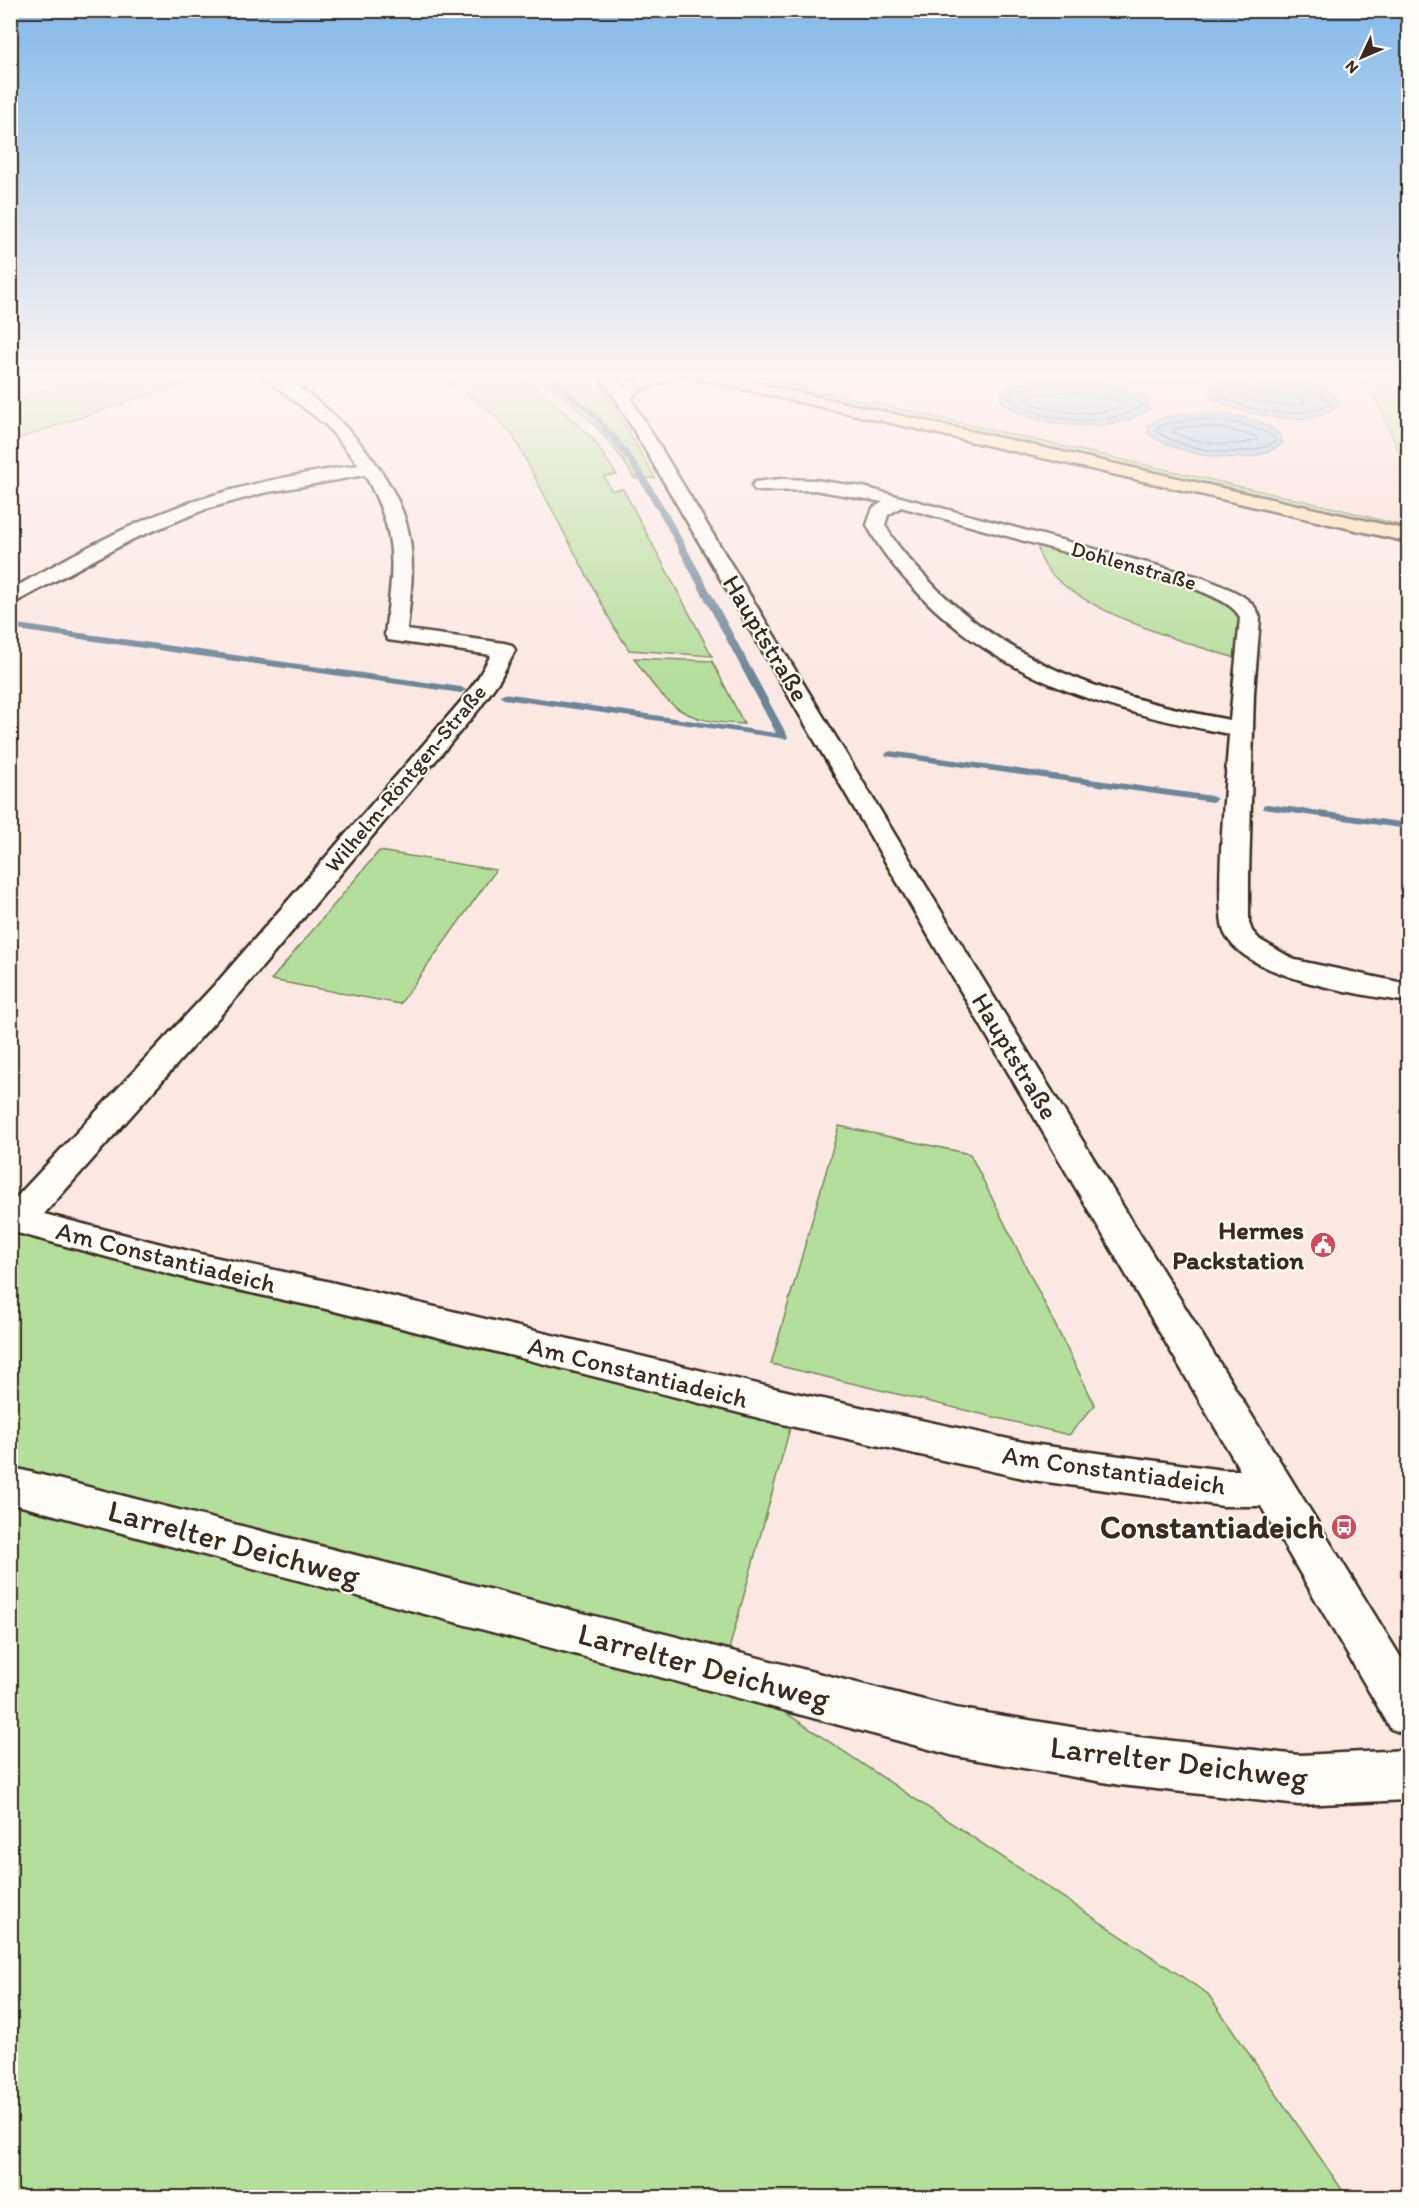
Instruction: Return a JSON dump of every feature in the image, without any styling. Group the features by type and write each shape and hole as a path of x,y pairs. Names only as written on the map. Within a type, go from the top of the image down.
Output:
{"main road":[{"path":"1144,476 1408,536"}],"street":[{"path":"10,599 117,540 200,505 270,486 329,476"},
{"name":"Wilhelm-Röntgen-Straße","path":"14,1219 231,985 471,704 489,679 504,650 396,635 402,577 399,533 387,499 375,476"},
{"name":"Hauptstraße","path":"670,476 1408,1712"},
{"name":"Dohlenstraße","path":"761,486 803,483 832,485 898,501 1174,575 1213,589 1238,602 1248,611 1250,618 1243,693 1234,923 1239,934 1250,946 1286,966 1307,973 1408,993"},
{"path":"898,501 879,512 876,525 881,536 929,595 978,638 1024,666 1087,692 1148,711 1242,729"},
{"name":"Am Constantiadeich","path":"14,1219 200,1268 326,1295 784,1407 1032,1462 1223,1488 1273,1488"},
{"name":"Larrelter Deichweg","path":"10,1485 955,1732 1120,1760 1299,1780 1408,1775"}],"shaded area":[{"path":"1200,476 1408,476 1408,526 1341,508"}],"green space":[{"path":"534,476 604,476 611,490 623,489 712,656 629,650 614,627"},
{"path":"633,476 654,476 655,478 635,479"},
{"path":"1169,476 1194,476 1339,509 1408,527 1408,531"},
{"path":"1038,539 1174,575 1248,611 1246,661 1158,633 1088,601 1060,582 1042,561"},
{"path":"634,658 712,661 744,724 706,720 678,709 657,689"},
{"path":"379,851 496,870 400,1004 271,980"},
{"path":"839,1126 970,1154 1095,1405 1069,1435 771,1364"},
{"path":"10,1218 795,1410 723,1671 1208,1994 1347,2197 11,2197"}],"waterway":[{"path":"504,696 783,737 666,518 641,476"},
{"path":"10,626 461,690"},
{"path":"890,754 1212,799"},
{"path":"1267,807 1408,826"}],"place":[{"name":"Hermes Packstation","path":"1323,1245"},
{"name":"Constantiadeich","path":"1344,1527"}]}
